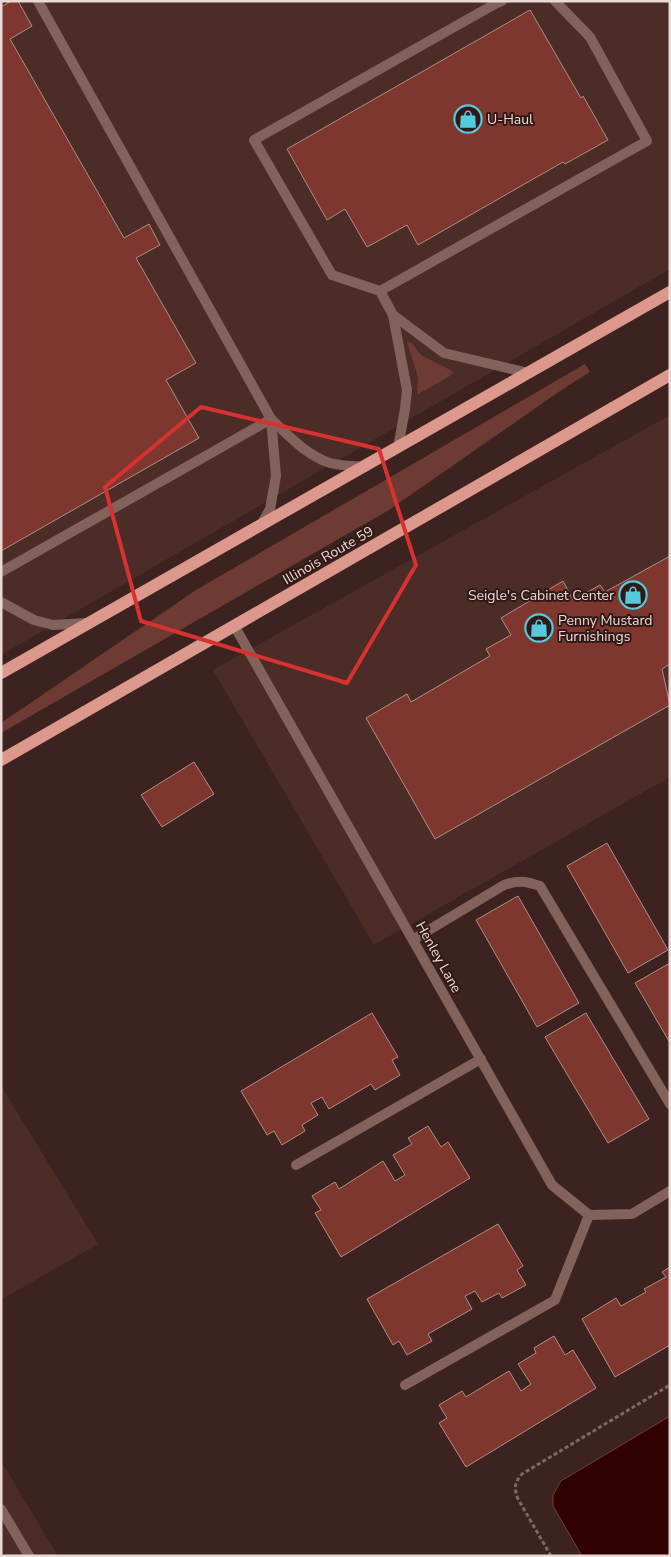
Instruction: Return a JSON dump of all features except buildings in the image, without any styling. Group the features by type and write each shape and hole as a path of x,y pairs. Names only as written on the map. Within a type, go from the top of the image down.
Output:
{"main road":[{"path":"1,673 670,292"},
{"name":"Illinois Route 59","path":"1,760 670,375"}],"street":[{"path":"38,1 272,419 312,455 332,463 365,467"},
{"path":"380,291 647,141 590,37 555,1"},
{"path":"398,448 406,409 407,390 393,316 380,291 332,275 254,140 498,2"},
{"path":"393,316 444,353 529,373"},
{"path":"262,525 270,509 276,476 272,419"},
{"path":"1,572 272,419"},
{"path":"1,602 34,620 52,625 89,623"},
{"name":"Henley Lane","path":"235,626 552,1185 589,1215"},
{"path":"414,939 504,885 516,881 540,886 670,1104"},
{"path":"296,1165 481,1059"},
{"path":"406,1385 554,1300 589,1215 632,1214 670,1191"},
{"path":"1,1509 29,1556"}],"path":[{"path":"551,1556 514,1491 516,1481 522,1474 670,1385"}],"highlighted area":[{"path":"201,407 379,449 416,565 347,683 141,621 105,487"}],"shaded area":[{"path":"1,1 670,1 670,269 1,655"},
{"path":"407,342 412,343 421,355 454,372 418,394 418,377"},
{"path":"585,364 590,372 389,510 1,733 1,723 196,590"},
{"path":"670,415 670,777 374,945 213,670"},
{"path":"1,1086 98,1244 1,1300"},
{"path":"670,1416 670,1556 582,1556 553,1506 553,1495 561,1481"},
{"path":"1,1461 58,1556 1,1556"}],"place":[{"name":"U-Haul","path":"468,119"},
{"name":"Seigle's Cabinet Center","path":"633,595"},
{"name":"Penny Mustard Furnishings","path":"539,628"}]}
